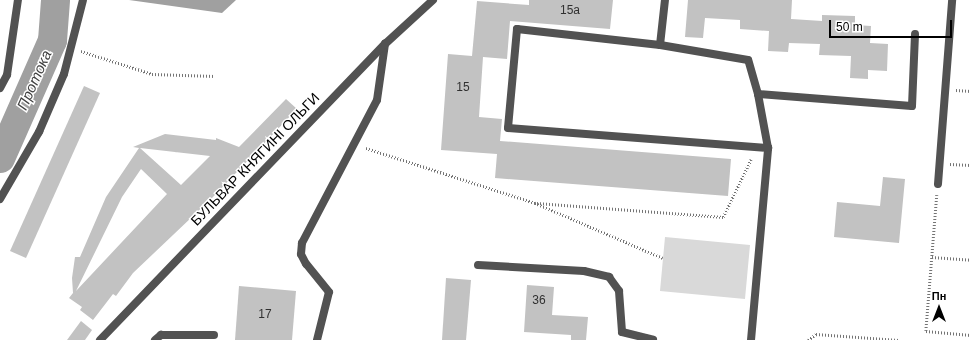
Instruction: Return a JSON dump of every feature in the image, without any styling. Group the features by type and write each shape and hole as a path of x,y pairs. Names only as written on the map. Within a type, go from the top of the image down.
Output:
{"street":[{"path":"0,88 7,75 18,0"},
{"path":"0,199 39,132 64,74 83,0"},
{"name":"БУЛЬВАР КНЯГИНІ ОЛЬГИ","path":"105,338 384,44 433,0"},
{"path":"660,45 665,0"},
{"path":"938,184 952,0"},
{"path":"751,340 768,148 758,94 748,60 660,45 517,29 508,128 768,148"},
{"path":"758,94 912,106 915,34"},
{"path":"317,340 328,292 306,264 302,254 302,243 377,100 384,44"},
{"path":"478,265 584,270 609,276 619,291 622,332 653,340"},
{"path":"155,340 161,335 214,335"}],"path":[{"path":"71,48 152,74 215,76"},
{"path":"354,144 535,203 663,258"},
{"path":"535,203 723,217 756,147"},
{"path":"940,163 971,165"},
{"path":"938,184 926,331 971,335"},
{"path":"932,257 971,260"},
{"path":"808,340 816,334 899,340"}],"shaded area":[{"path":"129,0 236,0 222,13"},
{"path":"665,237 750,245 745,299 660,291"}],"building":[{"path":"529,0 613,0 610,29 510,21 507,59 483,57 479,117 502,119 500,141 731,159 728,196 495,178 497,154 441,150 448,54 472,56 477,1 529,5"},
{"path":"688,0 792,0 791,19 822,21 822,15 855,16 855,25 871,26 870,43 888,44 887,71 868,70 868,79 850,78 851,56 819,55 820,44 789,43 788,52 768,51 769,31 740,29 740,20 705,18 703,38 685,37"},
{"path":"84,86 100,93 26,258 10,251"},
{"path":"286,99 297,109 213,197 133,273 116,296 113,294 93,320 80,310 82,307 69,298 73,293 72,278 75,257 80,257 106,197 139,148 133,147 165,134 216,140 216,138 239,147","holes":["140,148 210,156 181,185","141,169 167,194 76,291 122,197"]},
{"path":"883,177 905,179 899,243 834,237 837,202 880,206"},
{"path":"446,278 471,280 466,340 442,340"},
{"path":"527,285 554,287 552,315 588,317 586,340 571,340 571,335 524,332"},
{"path":"239,286 296,291 292,340 235,340"},
{"path":"81,321 92,330 85,340 67,340"}],"waterway":[{"name":"Протока","path":"0,158 52,40 55,0"}]}
